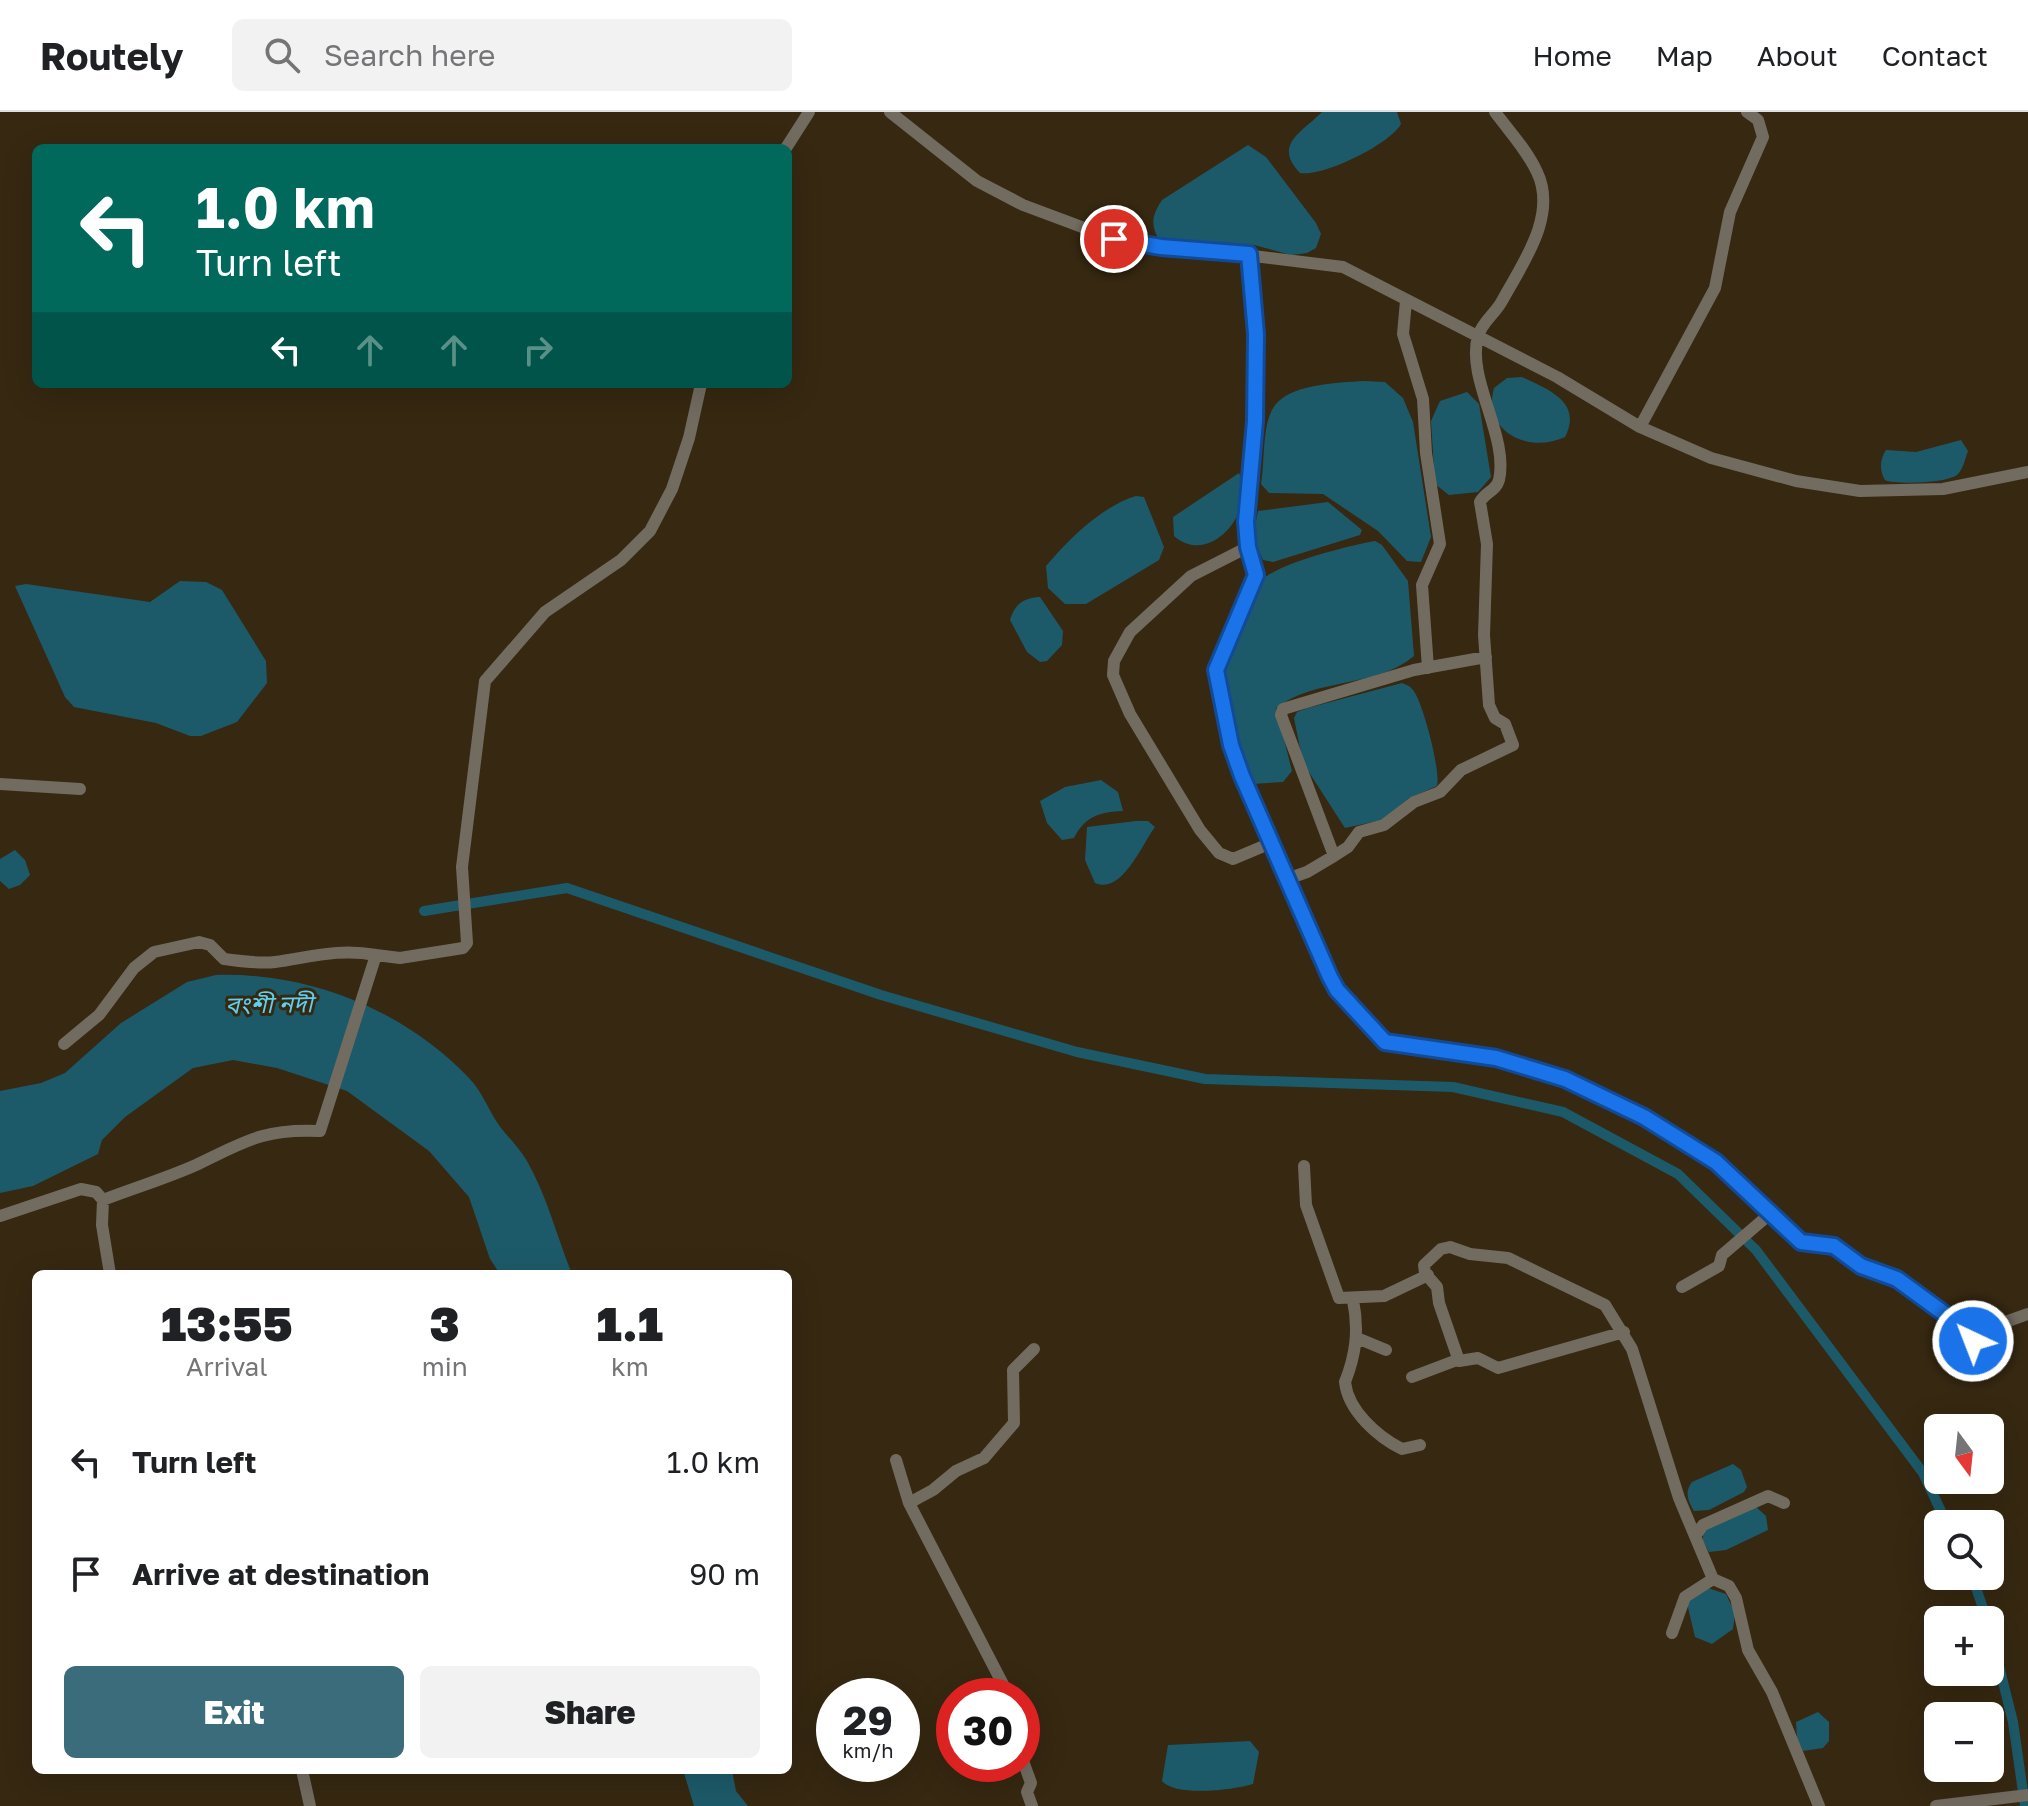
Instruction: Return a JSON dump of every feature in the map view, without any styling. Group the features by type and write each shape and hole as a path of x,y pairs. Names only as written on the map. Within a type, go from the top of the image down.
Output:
{"street":[{"path":"789,144 809,112"},
{"path":"890,112 984,186 1114,239 1343,267 1557,377 1640,427 1711,458 1764,474 1860,491 1943,489 2028,472"},
{"path":"1287,879 1348,847 1359,832 1384,825 1414,802 1445,788 1447,781 1461,770 1513,745 1505,724 1495,718 1489,705 1486,657 1487,544 1480,502 1498,483 1499,473 1496,439 1479,369 1478,337 1496,312 1527,254 1539,229 1545,202 1538,173 1495,112"},
{"path":"1640,427 1715,288 1730,212 1763,137 1758,120 1747,112"},
{"path":"1249,254 1256,334 1248,547 1256,575 1216,670 1231,745 1337,990 1385,1042 1496,1058 1578,1085 1694,1146 1801,1242 1834,1246 1861,1266 1908,1285 1972,1334 1987,1371"},
{"path":"1406,301 1403,334 1423,399 1426,453 1440,544 1422,585 1428,668"},
{"path":"64,1044 99,1015 134,968 154,952 199,942 210,945 224,959 273,962 352,950 374,959 463,948 467,943 461,897 462,867 485,681 545,612 621,560 650,531 676,476 689,438 700,388"},
{"path":"1248,547 1191,576 1130,632 1114,661 1113,675 1176,793 1219,853 1233,859 1271,843"},
{"path":"1334,856 1281,715 1283,709 1428,668 1486,657"},
{"path":"0,784 80,789"},
{"path":"103,1200 194,1166 247,1139 290,1130 320,1131 374,959"},
{"path":"1304,1166 1306,1205 1334,1293 1339,1298 1353,1300 1384,1296 1428,1275"},
{"path":"0,1216 81,1189 96,1192 103,1200 102,1225 109,1270"},
{"path":"1682,1287 1719,1266 1725,1252 1769,1215"},
{"path":"1457,1360 1437,1287 1424,1265 1441,1249 1450,1247 1470,1254 1508,1258 1605,1305 1624,1332 1679,1498 1713,1579 1729,1586 1736,1598 1748,1650 1772,1692 1819,1806"},
{"path":"1353,1300 1357,1338 1351,1372 1345,1382 1355,1408 1373,1429 1396,1446 1402,1449 1420,1445"},
{"path":"1972,1334 2028,1314"},
{"path":"1412,1377 1457,1360 1478,1358 1498,1368 1624,1332"},
{"path":"1357,1338 1386,1350"},
{"path":"909,1503 933,1490 956,1471 984,1458 1010,1429 1014,1423 1013,1370 1034,1349"},
{"path":"896,1460 909,1503 1000,1678"},
{"path":"1695,1536 1703,1525 1768,1496 1784,1503"},
{"path":"1672,1633 1685,1597 1713,1579"},
{"path":"303,1774 310,1806"},
{"path":"1031,1782 1027,1792 1032,1806"},
{"path":"1936,1806 2028,1795"}],"water":[{"path":"1322,112 1397,112 1401,124 1384,141 1355,158 1324,170 1300,173 1292,163 1290,147 1299,133"},
{"path":"1248,145 1266,157 1316,223 1321,234 1316,248 1291,255 1254,245 1158,238 1154,219 1162,200"},
{"path":"1522,377 1552,392 1566,406 1570,415 1565,437 1551,442 1524,441 1502,427 1495,417 1492,403 1494,388 1507,378"},
{"path":"1364,381 1385,382 1403,398 1413,422 1431,537 1421,562 1407,561 1378,531 1323,494 1269,493 1261,484 1267,426 1272,410 1279,401 1300,389"},
{"path":"1467,392 1479,404 1491,477 1478,492 1449,495 1435,484 1431,421 1440,401"},
{"path":"1961,440 1968,451 1961,470 1951,478 1910,483 1891,482 1883,476 1881,465 1886,450 1916,452"},
{"path":"1239,473 1243,488 1242,503 1227,530 1215,540 1202,545 1188,544 1174,536 1173,517"},
{"path":"1136,496 1144,497 1164,547 1159,560 1086,604 1065,604 1048,588 1046,566 1099,515"},
{"path":"1328,502 1362,530 1360,535 1273,562 1263,560 1253,537 1258,511"},
{"path":"1375,541 1382,545 1408,581 1414,656 1381,674 1309,691 1276,708 1292,771 1283,782 1252,784 1231,731 1221,672 1257,587 1268,575 1296,562"},
{"path":"180,581 206,582 222,590 266,661 267,683 237,722 201,736 190,736 156,723 74,707 65,697 15,586 26,584 150,602"},
{"path":"1040,597 1063,631 1062,645 1047,661 1040,662 1027,652 1010,620 1020,603"},
{"path":"1402,683 1413,690 1422,708 1434,753 1437,786 1409,798 1382,820 1345,828 1303,763 1294,718 1297,712 1308,708"},
{"path":"1101,780 1118,792 1123,811 1094,817 1083,825 1074,838 1062,840 1047,823 1040,801 1065,787"},
{"path":"1148,821 1155,827 1122,875 1105,885 1095,883 1085,860 1087,827"},
{"path":"15,850 25,860 30,875 20,885 9,889 0,881 0,859"},
{"name":"বংশী নদী","path":"216,975 251,976 320,988 385,1014 443,1053 473,1083 497,1122 527,1161 546,1202 571,1270 497,1270 490,1259 469,1197 429,1151 347,1091 277,1068 233,1060 193,1068 125,1117 102,1140 98,1154 33,1186 0,1193 0,1091 41,1083 65,1073 121,1023 187,982"},
{"path":"1733,1464 1741,1470 1747,1487 1744,1492 1709,1510 1694,1511 1688,1496 1692,1482"},
{"path":"1755,1506 1766,1516 1768,1530 1726,1550 1709,1552 1703,1541 1703,1529"},
{"path":"1708,1588 1726,1594 1735,1613 1733,1629 1712,1644 1695,1637 1686,1599"},
{"path":"1818,1712 1829,1722 1829,1741 1823,1748 1803,1751 1797,1739 1796,1722"},
{"path":"1250,1741 1259,1752 1253,1784 1191,1791 1169,1786 1162,1781 1168,1745"},
{"path":"684,1774 733,1774 736,1791 748,1806 694,1806"}],"waterway":[{"path":"424,911 567,888 881,995 1077,1052 1205,1079 1453,1087 1563,1112 1678,1174 1756,1250 1923,1473 1940,1510"},
{"path":"1977,1590 1982,1606"},
{"path":"2004,1686 2013,1722 2025,1806"}],"route":[{"path":"1114,239 1161,247 1249,254 1256,334 1255,421 1246,522 1248,547 1256,575 1241,618 1216,670 1231,745 1242,776 1337,990 1377,1035 1392,1045 1496,1058 1565,1079 1644,1117 1716,1162 1801,1242 1834,1246 1861,1266 1908,1285 1972,1334 1973,1341"}]}
